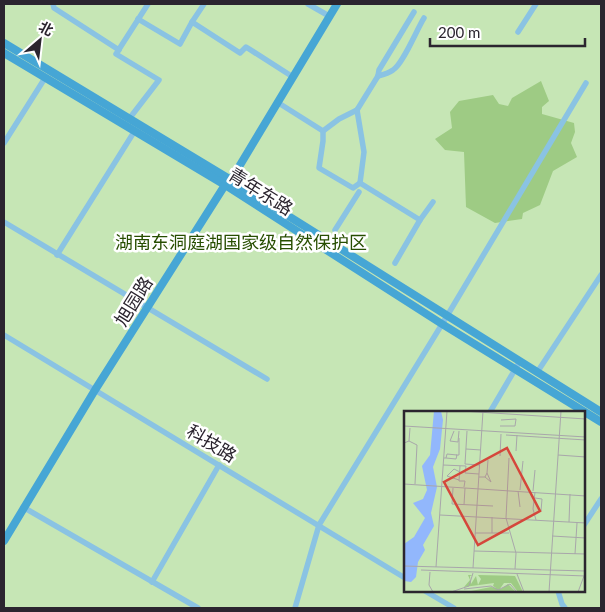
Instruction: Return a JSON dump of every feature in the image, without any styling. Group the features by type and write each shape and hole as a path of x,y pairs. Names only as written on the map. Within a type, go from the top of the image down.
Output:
{"main road":[{"name":"旭园路","path":"4,540 146,308 228,183 337,4"},
{"name":"青年东路","path":"4,43 228,183 442,324 583,411"},
{"name":"青年东路","path":"4,53 134,132 228,183 538,371 601,412"},
{"name":"青年东路","path":"585,412 601,422"}],"street":[{"path":"53,4 54,8 119,50"},
{"path":"129,120 159,80 116,54 148,4"},
{"path":"138,19 180,44 204,4"},
{"path":"308,4 329,16"},
{"path":"518,32 536,4"},
{"path":"323,131 339,119 356,110 378,76 379,70 414,12"},
{"path":"378,76 394,70 415,37 418,27 424,18"},
{"path":"408,21 418,27"},
{"path":"192,22 240,53 246,47 293,77"},
{"path":"4,143 45,78"},
{"path":"295,608 319,525 448,316 586,83"},
{"path":"277,102 323,131"},
{"path":"336,230 356,190 361,184 364,152 356,110"},
{"path":"323,131 319,168 356,190"},
{"path":"57,256 134,132"},
{"path":"361,184 420,220"},
{"path":"395,263 420,220 433,202"},
{"path":"4,222 57,256 267,379"},
{"path":"538,371 601,275"},
{"name":"科技路","path":"4,335 404,577"},
{"path":"491,411 520,361"},
{"path":"152,582 219,465"},
{"path":"585,523 601,499"},
{"path":"23,507 198,608"},
{"path":"427,592 454,608"},
{"path":"558,592 565,608"}],"green space":[{"name":"湖南东洞庭湖国家级自然保护区","path":"4,4 601,4 601,608 4,608"},
{"path":"541,81 549,101 542,107 542,114 574,123 575,132 571,143 577,157 553,171 540,205 523,213 522,219 495,223 466,207 464,152 445,150 435,139 452,128 450,112 459,101 493,95 499,104 508,106 512,98"}]}
